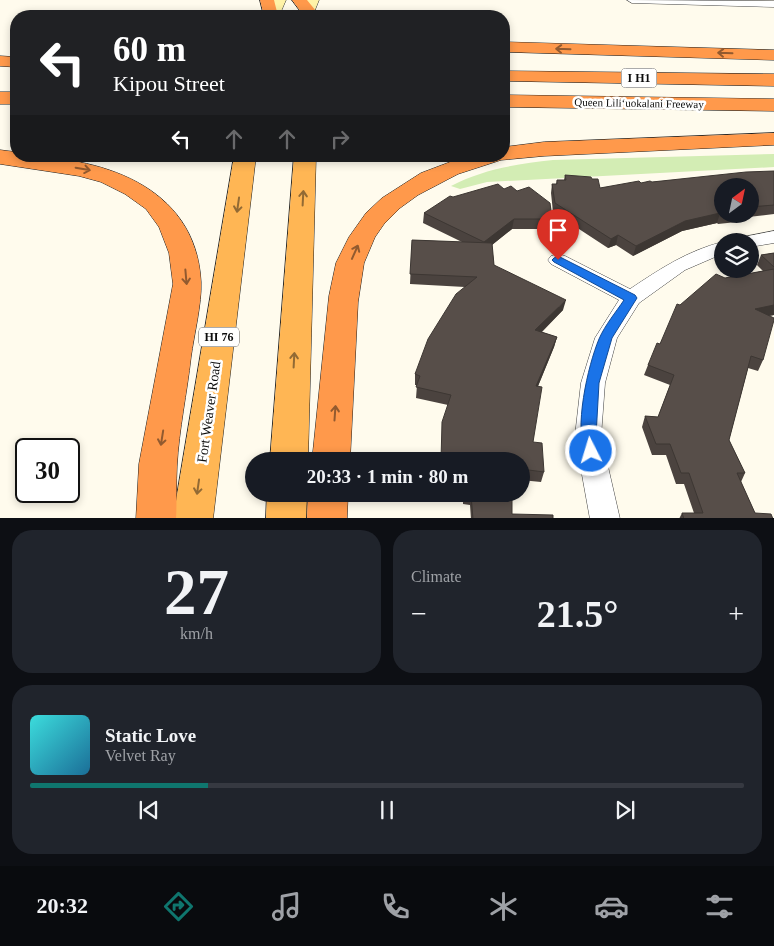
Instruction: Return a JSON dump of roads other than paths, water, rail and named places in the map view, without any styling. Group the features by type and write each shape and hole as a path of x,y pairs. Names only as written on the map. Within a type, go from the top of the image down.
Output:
{"highway":[{"path":"510,47 774,55"},
{"name":"Queen Liliʻuokalani Freeway","path":"510,76 774,80"},
{"name":"Queen Liliʻuokalani Freeway","path":"510,101 774,105"},
{"path":"510,138 774,137"},
{"path":"510,153 544,148 774,137"},
{"path":"34,162 94,171 137,190 151,201 174,228 184,255 187,284 158,464 156,518"},
{"name":"Fort Weaver Road","path":"194,518 244,162"},
{"path":"289,452 305,162"},
{"path":"332,452 346,276 356,247 369,227 401,195 453,167 471,162"},
{"path":"286,518 287,502"},
{"path":"327,518 328,502"}],"street":[{"path":"632,0 774,4"},
{"path":"759,240 774,237"},
{"path":"605,518 588,436 592,383 606,338 631,298 678,266 714,250"},
{"path":"558,260 631,298"}]}
